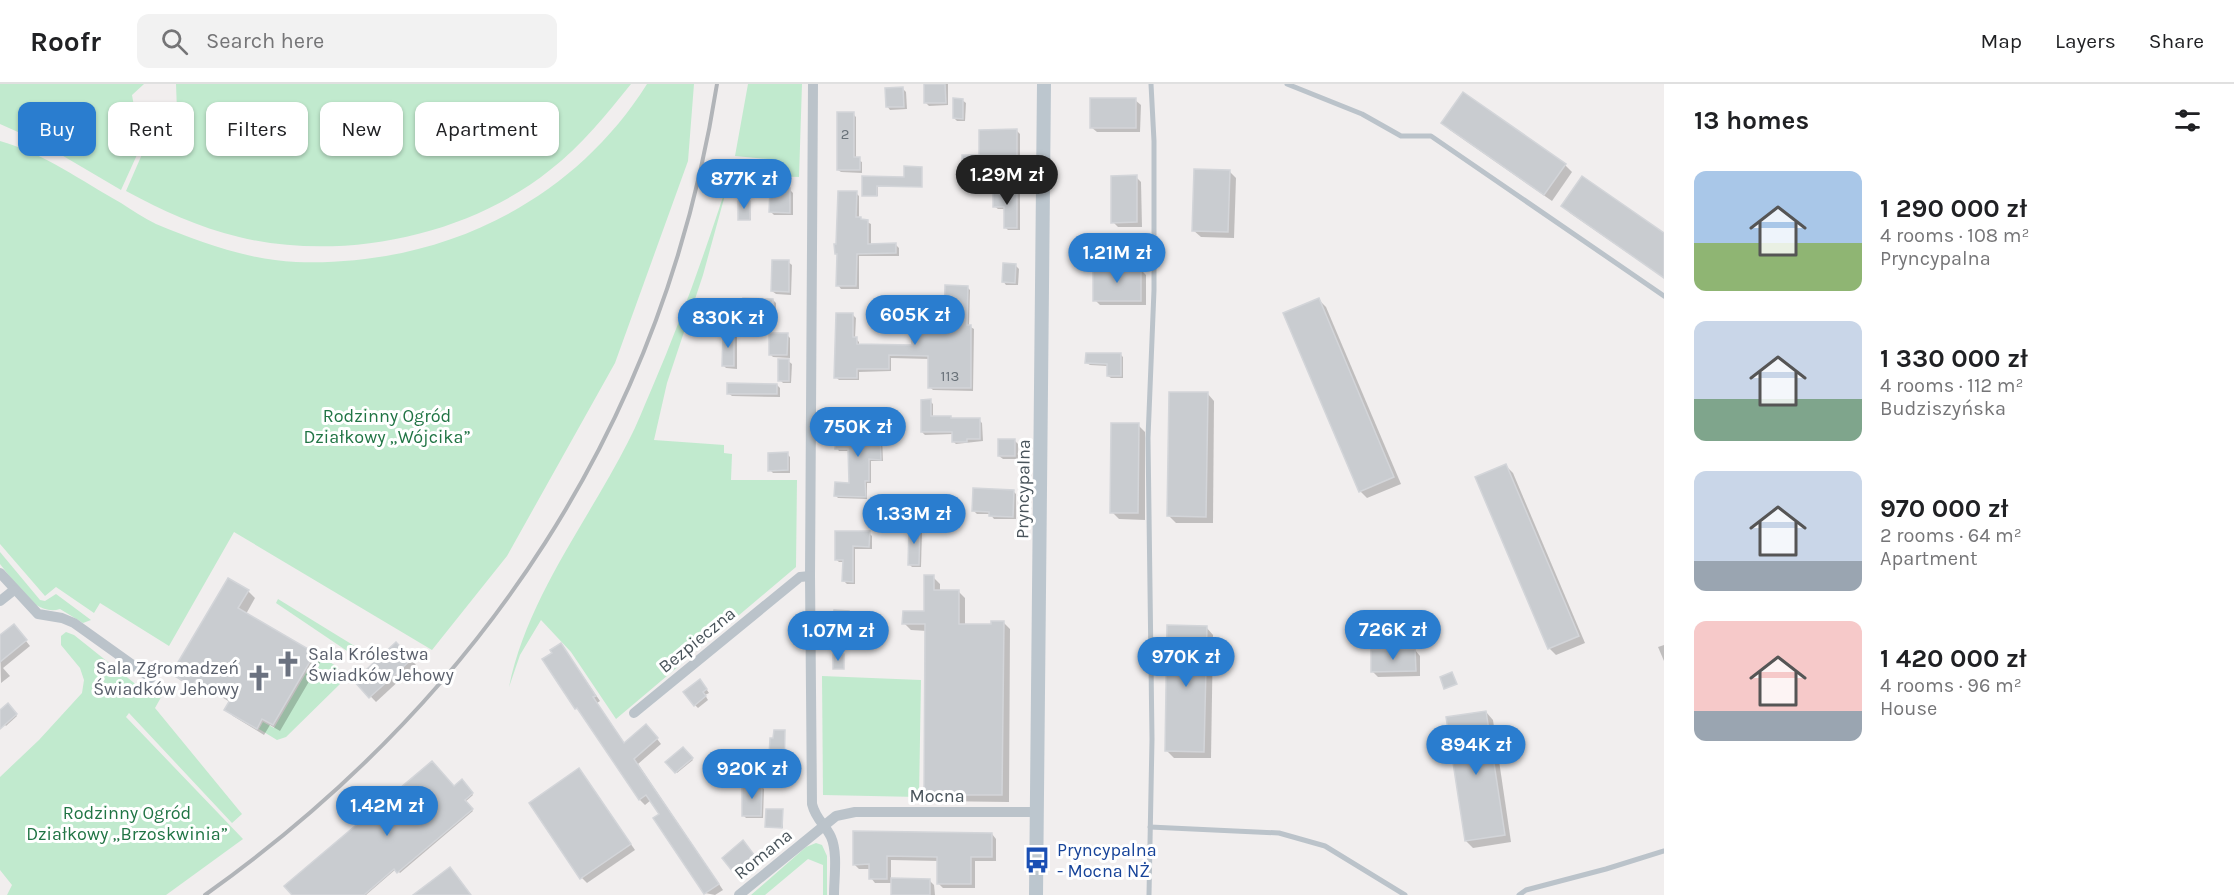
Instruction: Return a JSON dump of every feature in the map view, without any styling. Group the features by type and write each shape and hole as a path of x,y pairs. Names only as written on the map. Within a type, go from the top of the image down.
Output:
{"street":[{"path":"813,84 810,576 812,804 815,816 824,826 834,845 834,895"},
{"name":"Pryncypalna","path":"1036,895 1044,84"},
{"path":"0,573 38,614 62,618 74,623 151,678"},
{"name":"Bezpieczna","path":"634,713 800,577 810,576"},
{"path":"0,601 14,590"},
{"name":"Mocna","path":"836,816 855,812 1038,812"},
{"name":"Romana","path":"739,895 836,816"}],"lane":[{"path":"1149,895 1152,739 1148,438 1154,290 1154,141 1151,84"},
{"path":"1287,84 1362,114 1401,136 1431,136 1664,296"},
{"path":"1150,826 1279,833 1325,846 1405,895"},
{"path":"1519,895 1527,890 1664,851"}],"green space":[{"path":"0,84 144,84 132,95 133,102 108,102 108,156 136,156 121,190 63,156 96,156 96,102 18,102 18,132 0,124"},
{"path":"176,84 631,84 593,129 562,160 517,193 481,212 443,227 402,238 361,244 320,246 279,244 224,233 181,218 126,191 141,156 194,156 194,102 177,102"},
{"name":"Rodzinny Ogród Działkowy „Wójcika”","path":"647,84 694,84 688,161 615,363 507,556 432,650 234,532 169,646 100,603 94,613 56,587 45,596 0,544 0,141 18,147 18,156 38,156 47,160 156,224 207,243 242,254 278,261 348,261 400,253 449,240 496,220 540,195 580,164 616,127"},
{"path":"748,84 802,84 799,177 768,176 768,159 735,156"},
{"path":"733,166 703,275 667,383 654,440 724,445 724,453 732,454 731,480 797,480 796,567 616,719 571,652 541,620 520,655 509,687 518,654 544,591 631,436 685,306"},
{"path":"0,552 40,600 45,601 56,594 91,620 83,623 60,609 42,608 34,603 0,564"},
{"path":"278,599 361,650 356,657 276,603"},
{"name":"Rodzinny Ogród Działkowy „Brzoskwinia”","path":"66,632 74,635 143,690 149,682 164,692 155,708 242,814 232,823 129,713 126,717 243,839 166,895 7,895 12,885 0,870 0,777 39,740 82,693 84,680 80,668 61,645 61,636"},
{"path":"317,654 336,666 343,675 340,684 286,737 277,740 259,729 263,722 274,728"},
{"path":"822,676 921,680 919,797 823,795"},
{"path":"816,843 822,845 827,856 827,895 823,895 823,865 808,859 765,895 751,895 806,847"}],"building":[{"path":"924,84 945,84 946,103 924,103"},
{"path":"903,87 904,107 886,107 885,88"},
{"path":"1463,92 1566,164 1544,195 1441,123"},
{"path":"953,98 963,99 963,119 953,118"},
{"path":"1090,98 1136,98 1136,128 1090,128"},
{"path":"837,112 854,112 854,157 860,157 860,170 837,170"},
{"path":"1017,129 1017,167 962,167 962,155 979,155 979,130"},
{"path":"904,166 922,167 922,187 877,186 877,196 862,196 862,176 904,177"},
{"path":"1194,169 1230,170 1228,232 1192,231"},
{"path":"1137,175 1137,222 1111,223 1111,176"},
{"path":"1582,176 1664,233 1664,278 1561,206"},
{"path":"770,188 790,188 790,213 769,212"},
{"path":"993,190 1017,190 1017,228 1004,228 1004,207 993,207"},
{"path":"838,191 857,191 856,217 868,220 868,244 896,243 896,253 857,254 856,286 836,286 837,254 835,254 834,244 836,244"},
{"path":"738,201 750,201 750,220 738,220"},
{"path":"772,260 789,260 789,292 771,291"},
{"path":"1003,263 1016,264 1015,283 1002,282"},
{"path":"1093,268 1141,268 1141,301 1093,301"},
{"path":"945,285 968,286 967,325 971,325 971,388 928,388 928,356 889,355 889,369 857,369 857,378 834,378 836,313 853,313 853,337 857,337 857,344 912,345 911,329 944,325"},
{"path":"743,298 773,299 773,309 767,309 767,322 743,322"},
{"path":"1319,298 1394,477 1359,492 1283,313"},
{"path":"723,332 734,332 734,366 722,366"},
{"path":"769,333 788,333 787,355 769,355"},
{"path":"1086,353 1121,353 1121,376 1107,376 1107,364 1085,363"},
{"path":"778,359 789,359 789,381 778,381"},
{"path":"727,383 777,384 777,394 727,394"},
{"path":"1169,392 1208,392 1206,517 1167,516"},
{"path":"931,399 931,416 980,418 980,439 952,442 952,432 921,432 921,400"},
{"path":"861,422 874,423 873,432 880,433 881,460 869,459 869,481 865,481 866,497 834,496 835,482 849,483 848,449 835,449 836,429 860,430"},
{"path":"1111,423 1139,423 1138,513 1110,513"},
{"path":"998,439 1015,439 1015,456 998,456"},
{"path":"788,452 788,470 768,471 768,453"},
{"path":"1506,464 1579,636 1548,649 1475,477"},
{"path":"973,488 1014,490 1013,517 989,516 989,512 972,511"},
{"path":"909,526 920,526 919,565 908,565"},
{"path":"835,531 870,531 869,547 853,546 853,582 842,581 843,560 835,560"},
{"path":"924,575 934,575 934,590 959,590 959,624 991,624 991,621 1004,621 1002,795 924,795 925,624 902,624 903,611 924,611"},
{"name":"Sala Zgromadzeń Świadków Jehowy","path":"228,578 249,590 238,608 315,653 273,725 262,719 257,729 224,710 230,700 196,680 192,686 171,674"},
{"path":"834,610 849,611 848,633 833,632"},
{"path":"14,624 27,640 0,662 0,635"},
{"path":"1167,625 1207,626 1204,752 1165,751"},
{"path":"396,642 412,659 369,698 354,681"},
{"path":"561,643 624,743 646,724 658,738 634,759 719,884 704,894 653,818 659,814 646,795 639,800 542,659 552,653 550,650"},
{"path":"1415,649 1416,671 1371,672 1371,650"},
{"path":"833,654 844,654 844,669 833,669"},
{"path":"1452,672 1457,684 1444,689 1440,677"},
{"path":"700,679 707,689 703,692 706,696 694,706 683,692"},
{"path":"8,703 17,714 0,729 0,710"},
{"path":"1486,711 1505,835 1465,841 1446,717"},
{"path":"774,730 785,730 784,775 768,775 770,738 773,738"},
{"path":"683,747 693,758 675,773 665,762"},
{"path":"432,761 454,786 462,779 473,793 465,800 473,809 397,873 394,869 364,895 292,895 284,886"},
{"path":"579,768 631,844 580,879 529,803"},
{"path":"742,784 762,785 761,816 742,816"},
{"path":"766,809 783,809 782,828 765,827"},
{"path":"853,831 992,833 992,857 971,857 971,884 937,884 937,857 887,856 887,879 869,879 869,864 853,865"},
{"path":"743,840 758,860 737,877 722,858"},
{"path":"450,867 471,895 413,895"},
{"path":"891,878 930,879 930,895 891,895"}],"railway":[{"path":"205,895 305,817 395,732 475,641 545,542 605,437 654,326 691,208 717,84"}],"place":[{"name":"Sala Królestwa Świadków Jehowy","path":"288,664"},
{"name":"Sala Zgromadzeń Świadków Jehowy","path":"259,678"},
{"name":"Pryncypalna - Mocna NŻ","path":"1037,860"}]}
